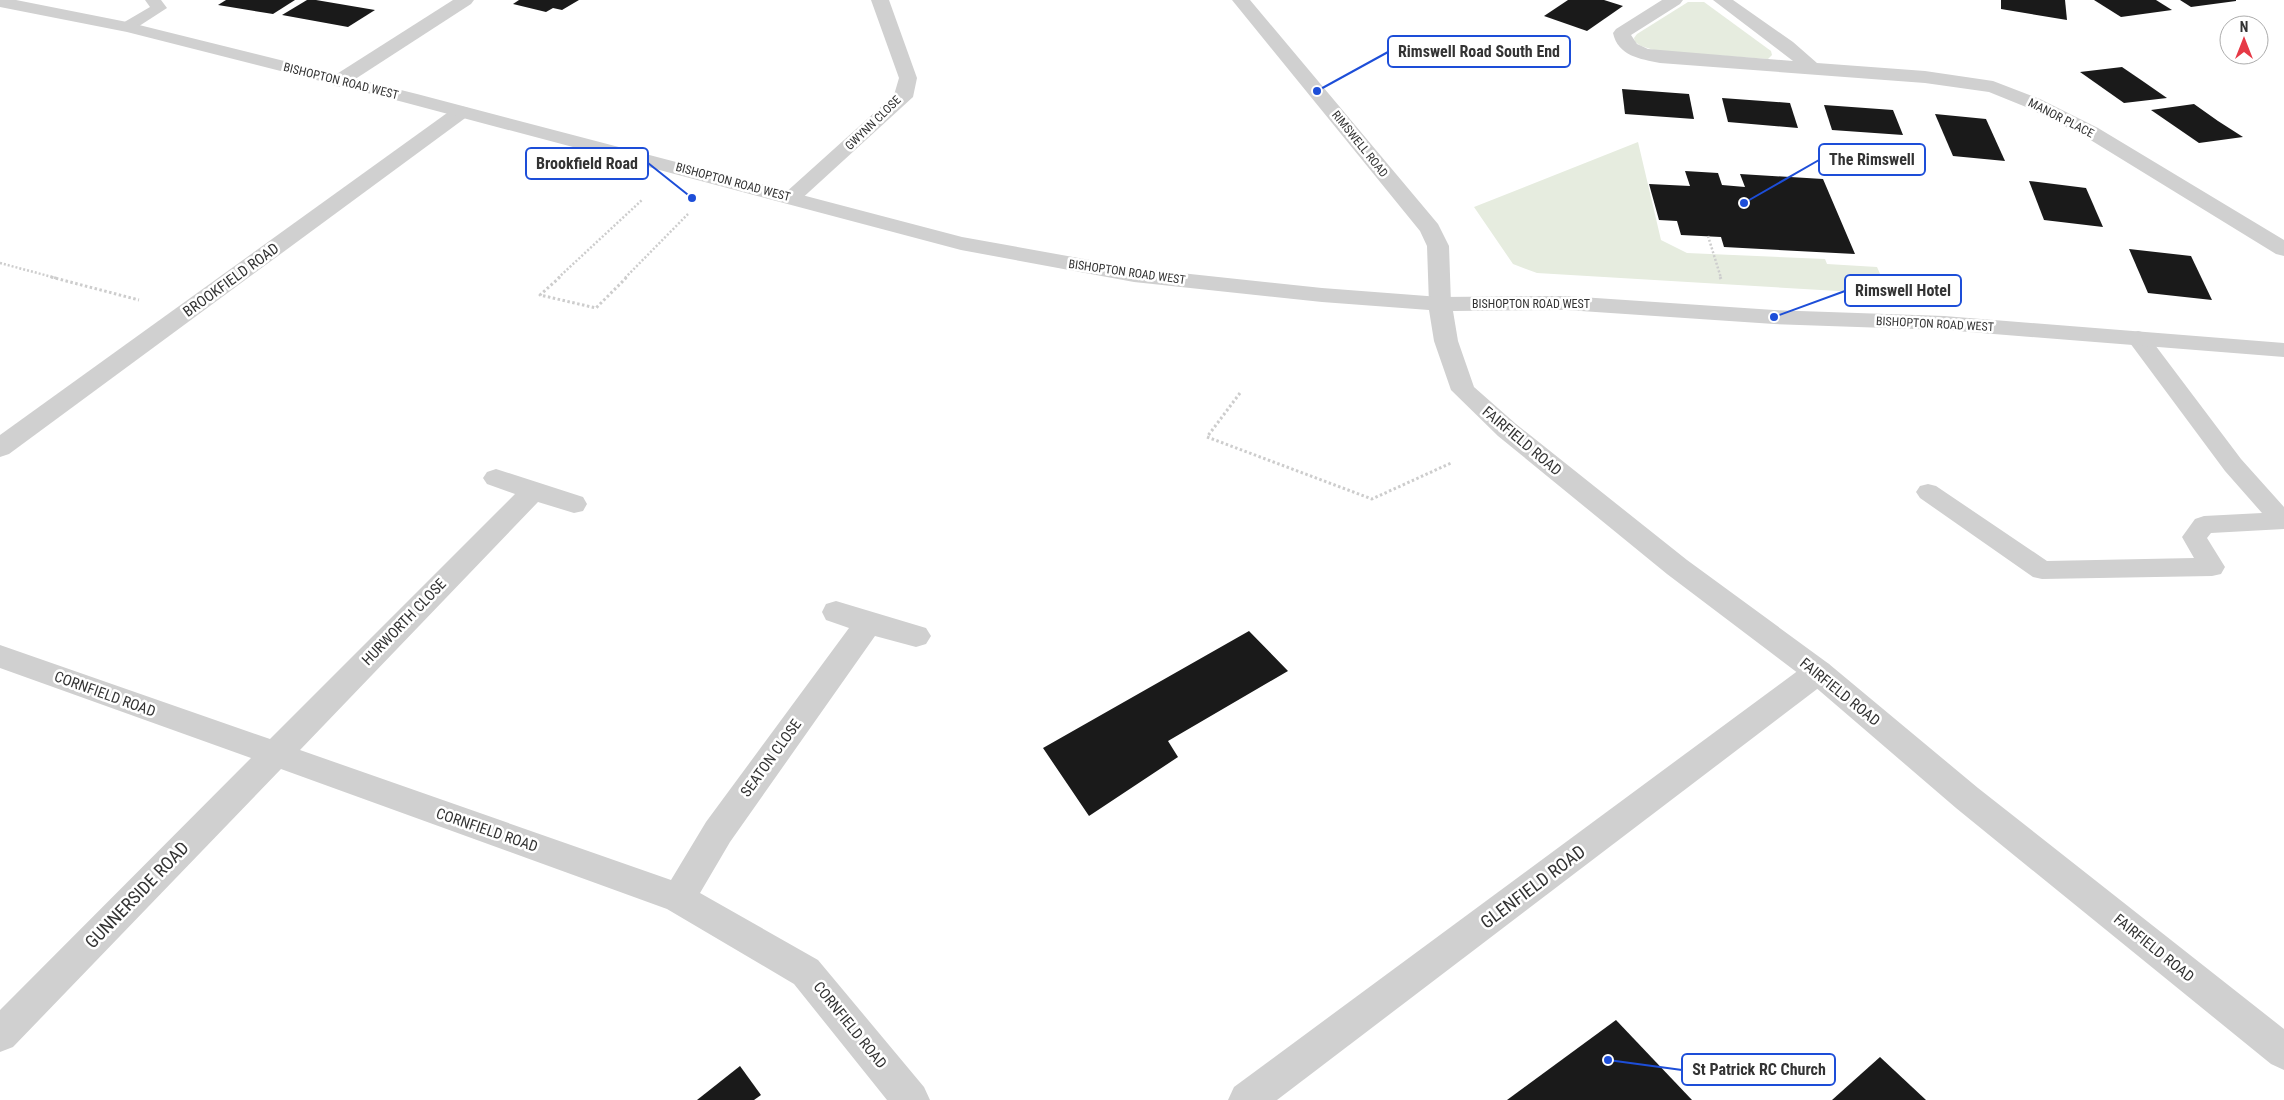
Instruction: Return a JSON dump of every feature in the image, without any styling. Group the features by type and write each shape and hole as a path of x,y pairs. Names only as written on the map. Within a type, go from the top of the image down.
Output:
{"street":[{"path":"339,81 465,0"},
{"name":"GWYNN CLOSE","path":"792,198 903,97 908,78 880,0"},
{"name":"RIMSWELL ROAD","path":"1241,0 1430,229 1438,246 1440,304"},
{"name":"MANOR PLACE","path":"1674,0 1622,32 1623,41 1629,48 1642,54 1660,57 1962,81 1993,87 2033,102 2091,132 2284,249"},
{"path":"1722,0 1787,46 1811,68"},
{"name":"BISHOPTON ROAD WEST","path":"0,2 127,27 961,243 1134,275 1322,295 1440,304 1566,302 1774,317 1944,324 2284,350"},
{"name":"BROOKFIELD ROAD","path":"0,448 461,112"},
{"name":"FAIRFIELD ROAD","path":"1440,304 1446,341 1463,390 1507,430 1669,561 1818,672 1967,798 2284,1052"},
{"path":"496,478 574,504"},
{"name":"HURWORTH CLOSE","path":"274,755 534,490"},
{"path":"836,612 916,636"},
{"name":"SEATON CLOSE","path":"679,898 718,832 868,623"},
{"name":"CORNFIELD ROAD","path":"0,656 679,898 806,972 911,1100"},
{"name":"GLENFIELD ROAD","path":"1261,1096 1818,672"},
{"name":"GUNNERSIDE ROAD","path":"0,1035 274,755"}],"lane":[{"path":"127,27 159,8 152,0"},
{"path":"1928,492 2042,570 2212,567 2194,537 2204,525 2282,521 2233,465 2138,338"}],"path":[{"path":"642,200 540,295 596,308 688,214"},
{"path":"1708,236 1722,280"},
{"path":"0,263 186,313"},
{"path":"1240,393 1207,438 1372,499 1451,463"}],"shaded area":[{"path":"1688,2 1704,2 1771,51 1772,55 1768,59 1657,51 1635,42 1634,38 1637,34"},
{"path":"1638,142 1661,240 1687,253 1825,259 1827,264 1877,267 1889,294 1537,273 1513,264 1474,207"}],"building":[{"path":"226,0 295,0 273,14 218,5"},
{"path":"307,0 375,10 348,27 282,15"},
{"path":"519,0 579,0 562,10 553,8 546,12 513,4"},
{"path":"1568,0 1604,0 1623,6 1587,31 1544,16"},
{"path":"2001,0 2065,0 2067,20 2001,9"},
{"path":"2094,0 2156,0 2172,10 2121,17"},
{"path":"2180,0 2236,0 2236,1 2191,7"},
{"path":"2122,67 2167,98 2124,103 2080,72"},
{"path":"1622,89 1689,94 1694,119 1625,114"},
{"path":"1722,98 1790,103 1798,128 1728,122"},
{"path":"2194,104 2243,137 2199,143 2151,110"},
{"path":"1824,105 1893,110 1903,135 1832,130"},
{"path":"1935,114 1986,119 2005,161 1953,156"},
{"path":"1685,171 1718,173 1722,185 1745,187 1740,174 1823,179 1855,254 1724,247 1721,237 1681,235 1677,221 1659,220 1649,184 1690,186"},
{"path":"2029,181 2086,188 2103,227 2044,220"},
{"path":"2129,249 2191,256 2212,300 2148,293"},
{"path":"1249,631 1288,671 1168,741 1178,757 1089,816 1043,748"},
{"path":"1616,1020 1692,1100 1507,1100"},
{"path":"1880,1057 1926,1100 1832,1100"},
{"path":"740,1066 761,1095 754,1100 697,1100"}],"place":[{"name":"Rimswell Road South End","path":"1317,91"},
{"name":"Brookfield Road","path":"692,198"},
{"name":"The Rimswell","path":"1744,203"},
{"name":"Rimswell Hotel","path":"1774,317"},
{"name":"St Patrick RC Church","path":"1608,1060"}]}
